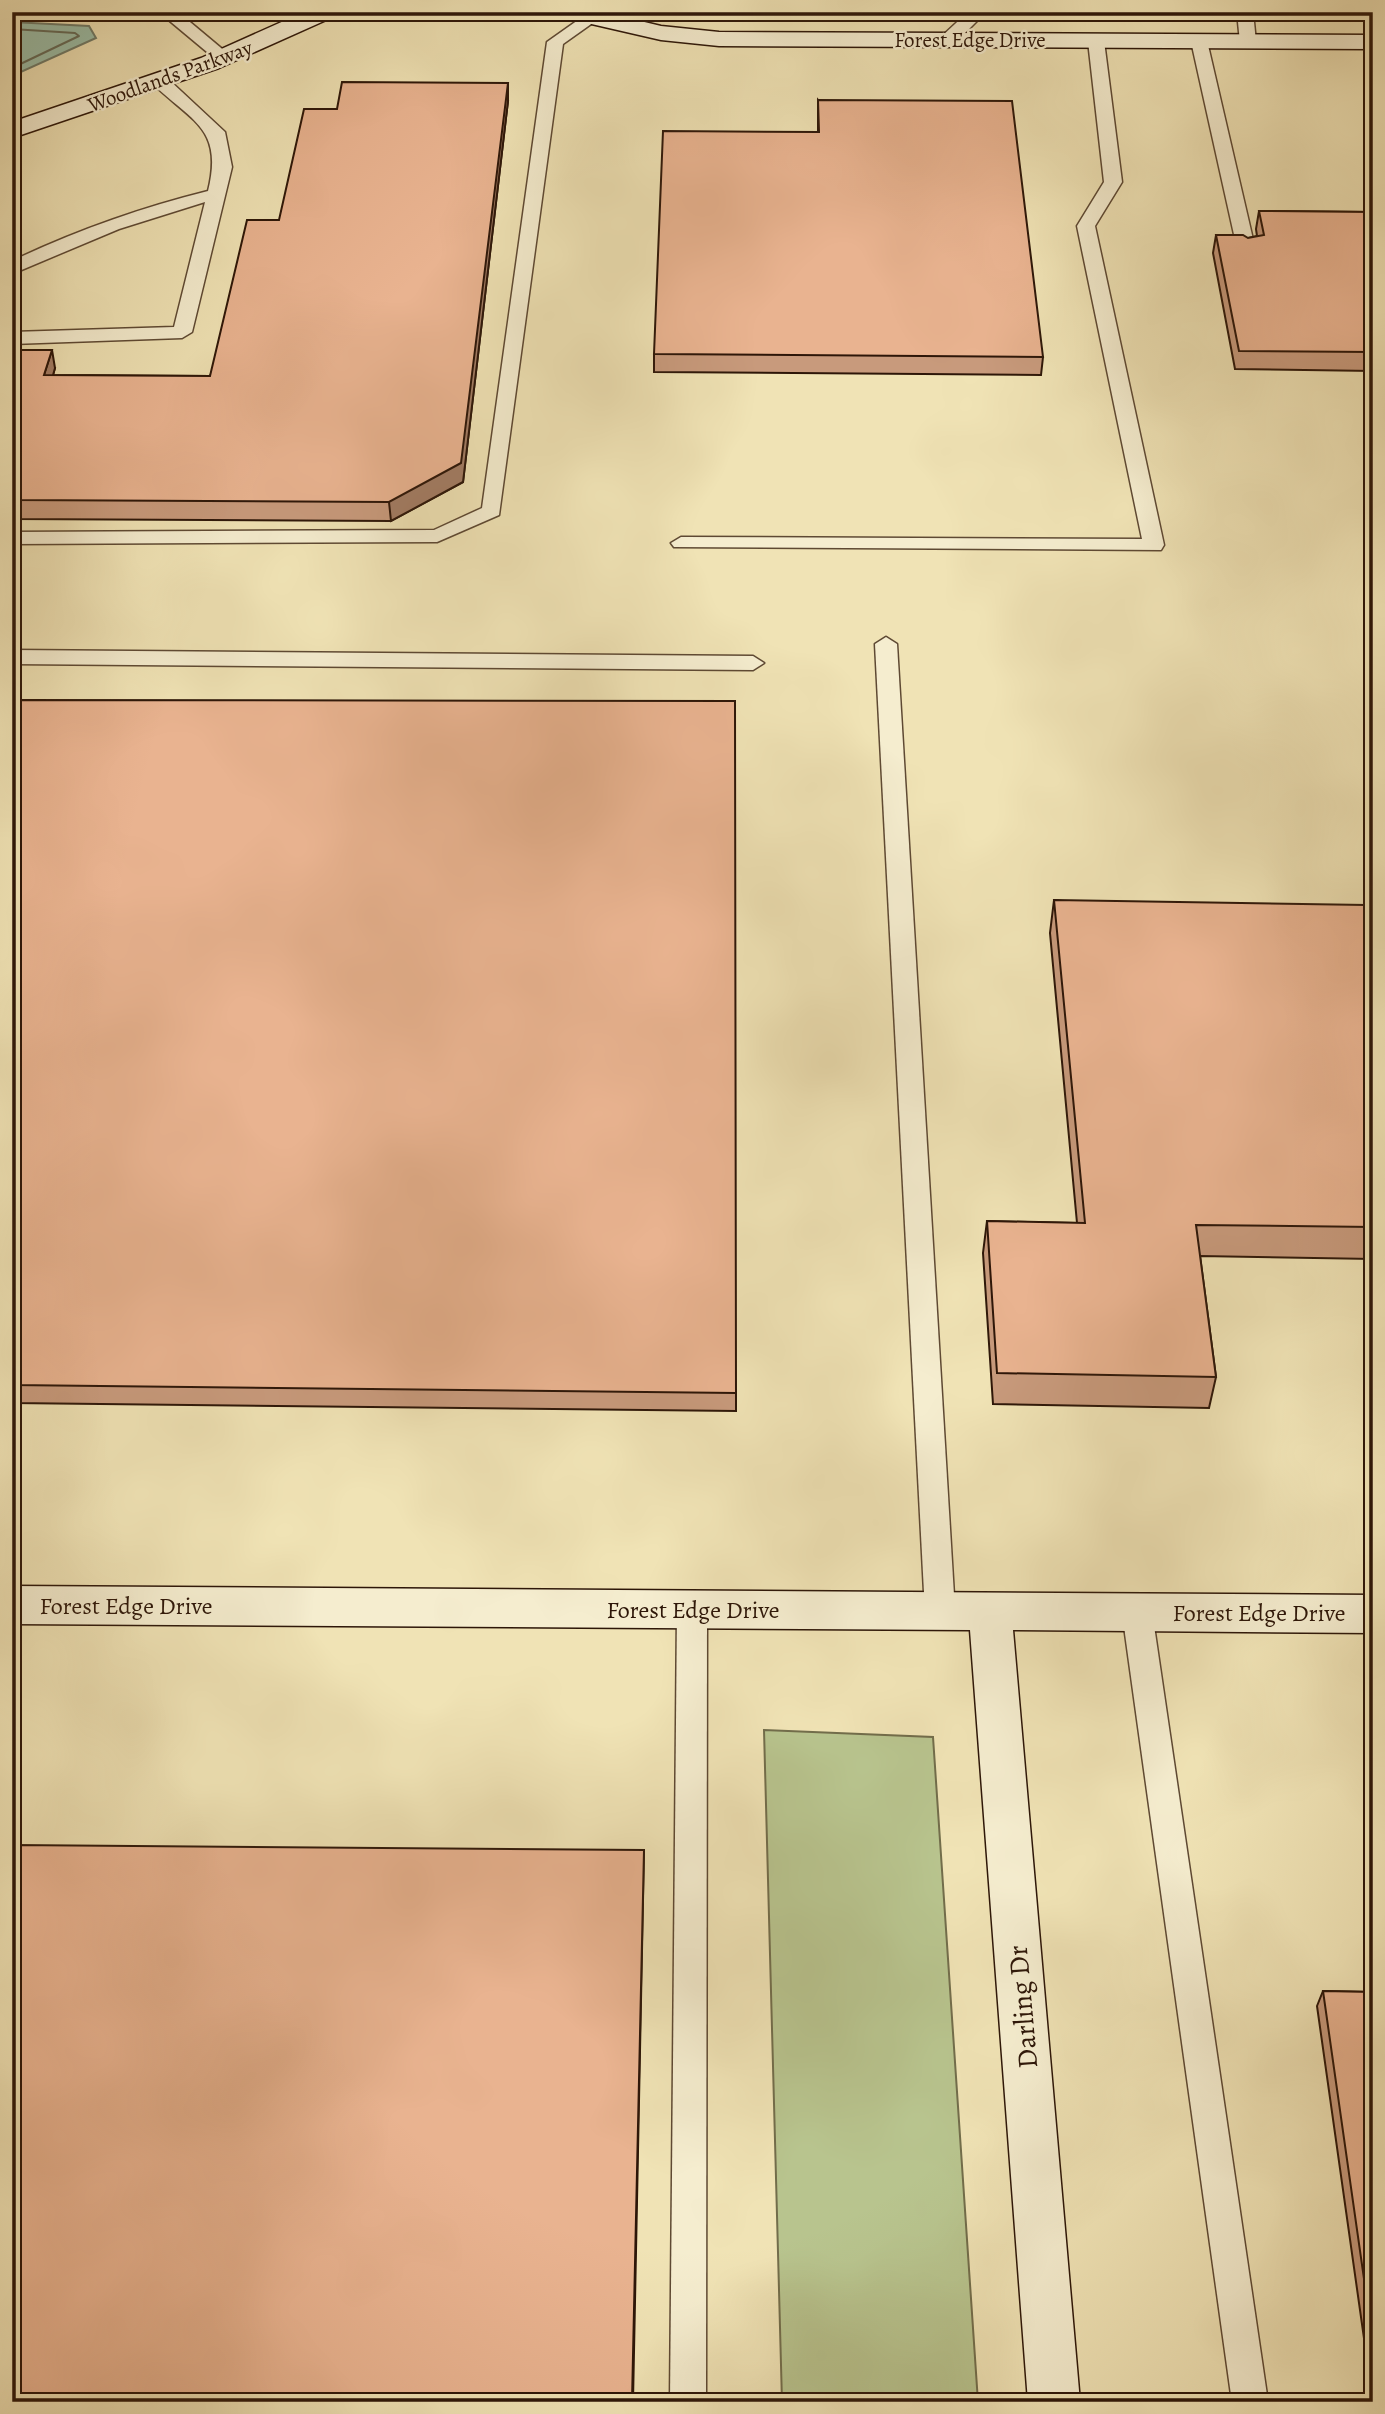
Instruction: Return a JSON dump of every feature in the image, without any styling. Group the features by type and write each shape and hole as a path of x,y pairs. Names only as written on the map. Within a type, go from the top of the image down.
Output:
{"street":[{"name":"Woodlands Parkway","path":"12,130 161,82 225,58 324,12"},
{"name":"Forest Edge Drive","path":"579,15 661,33 719,39 1373,42"},
{"name":"Forest Edge Drive","path":"12,1605 1373,1614"},
{"name":"Darling Dr","path":"990,1612 1054,2402"}],"lane":[{"path":"167,12 225,58"},
{"path":"948,40 978,12"},
{"path":"1245,12 1248,42"},
{"path":"12,538 438,536 492,512 555,42 579,15"},
{"path":"681,543 1154,545 1086,226 1113,182 1096,41"},
{"path":"1199,41 1246,248"},
{"path":"12,338 182,332 223,167 219,136 161,82"},
{"path":"12,268 63,243 159,208 216,194"},
{"path":"886,644 940,1612"},
{"path":"12,657 752,663"},
{"path":"688,2402 692,1610"},
{"path":"1137,1612 1250,2402"}],"shaded area":[{"path":"764,1730 933,1737 978,2402 782,2402"}],"water":[{"path":"12,22 89,26 96,38 12,76"}],"building":[{"path":"342,82 508,83 461,463 389,502 12,500 12,350 52,350 44,375 210,376 247,220 279,220 304,109 337,109"},
{"path":"818,100 1012,101 1043,357 654,354 663,131 819,132"},
{"path":"1259,211 1373,212 1373,352 1239,351 1216,235 1243,235 1248,238 1264,235"},
{"path":"12,700 735,701 736,1393 12,1385"},
{"path":"1054,900 1366,905 1373,939 1373,1227 1196,1225 1216,1377 997,1373 987,1221 1085,1223"},
{"path":"12,1845 644,1850 632,2402 12,2402"},
{"path":"1323,1991 1373,1992 1373,2342"}]}
